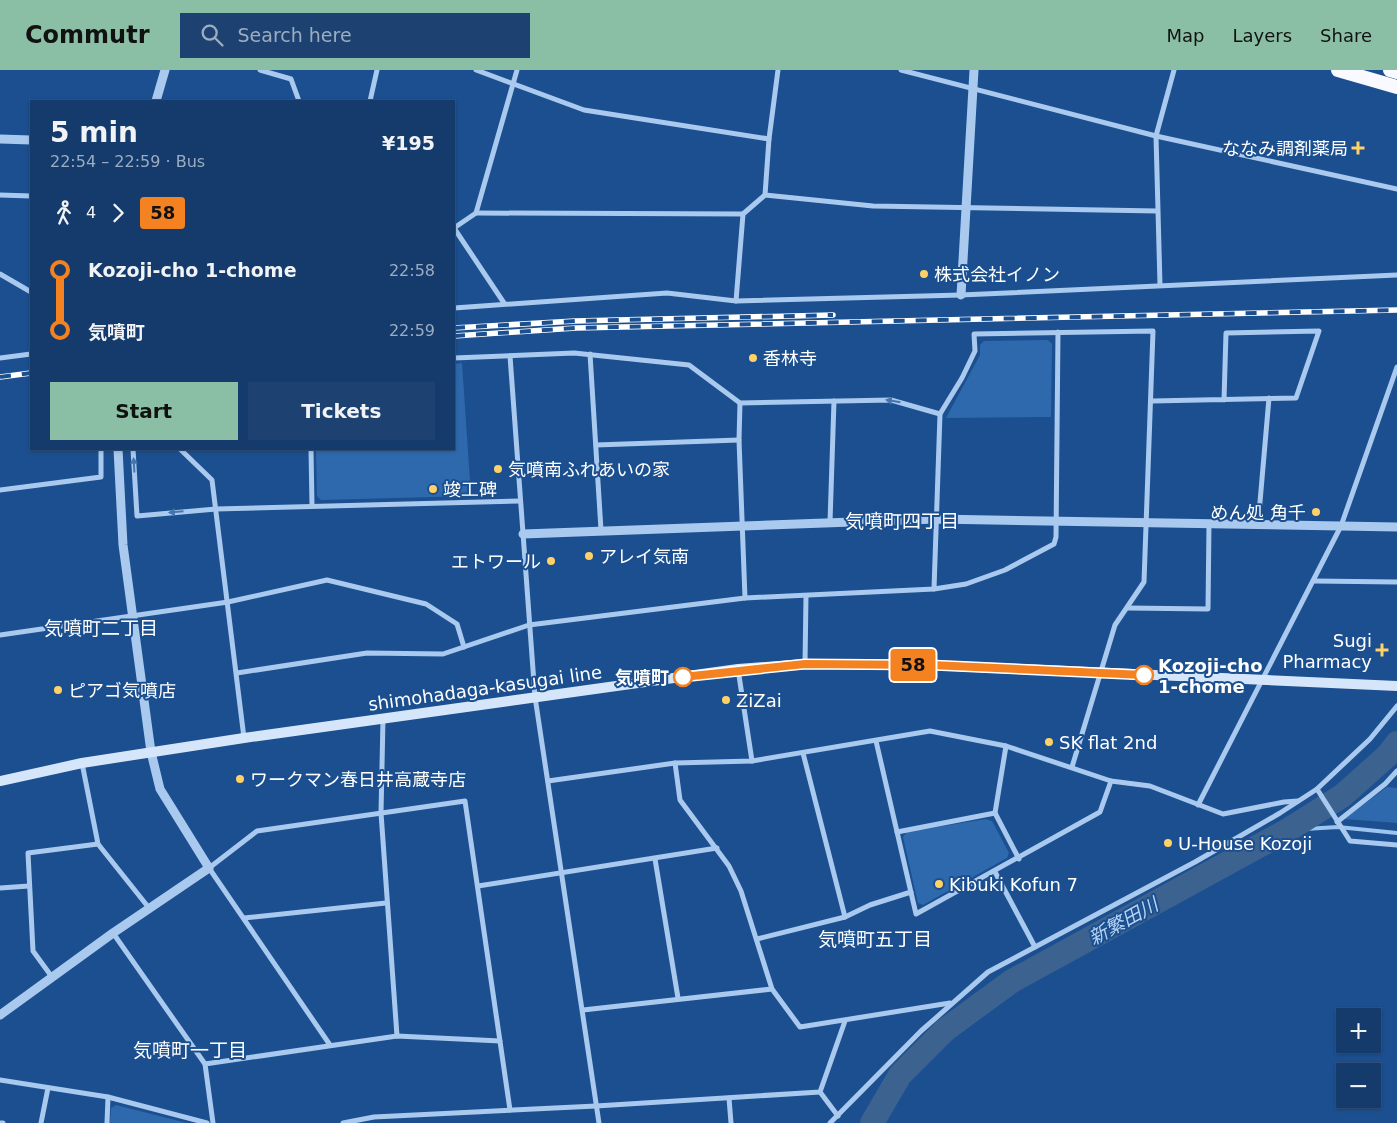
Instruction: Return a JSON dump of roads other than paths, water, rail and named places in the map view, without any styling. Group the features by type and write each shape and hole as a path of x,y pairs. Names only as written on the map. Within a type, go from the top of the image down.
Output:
{"highway":[{"path":"1338,70 1397,87"},
{"path":"1390,70 1397,72"}],"main road":[{"name":"shimohadaga-kasugai line","path":"0,781 82,763 244,738 738,669 805,664 931,665 1397,686"}],"street":[{"path":"156,100 165,70"},
{"path":"260,70 291,79 299,100"},
{"path":"370,100 377,70"},
{"path":"476,70 584,110 769,139"},
{"path":"476,213 517,70"},
{"path":"455,227 476,213 743,214 766,194 769,139 778,70"},
{"path":"901,70 1156,136 1397,189"},
{"path":"961,295 974,70"},
{"path":"1160,285 1156,136 1174,70"},
{"path":"0,139 30,140"},
{"path":"766,194 874,206 1157,211"},
{"path":"0,195 30,196"},
{"path":"736,301 743,214"},
{"path":"455,230 504,303"},
{"path":"0,274 30,291"},
{"path":"455,308 667,293 736,301 961,295 1397,276"},
{"path":"934,589 940,414 962,378 975,351 974,334 1153,331 1152,402 1144,582 1115,625 1072,767"},
{"path":"1152,402 1224,400 1269,398 1296,398 1319,331 1226,333 1224,400"},
{"path":"237,673 367,653 443,654 529,625 745,598 934,589 966,584 1005,570 1054,544 1056,521 1058,332"},
{"path":"455,358 574,353 689,365 740,403 891,400 940,414"},
{"path":"0,358 30,354"},
{"path":"590,354 601,530"},
{"path":"510,356 535,697 599,1123"},
{"path":"1198,805 1341,526 1397,367"},
{"path":"1258,525 1269,398"},
{"path":"830,522 834,401"},
{"path":"740,403 739,440 745,598"},
{"path":"596,445 739,440"},
{"path":"0,490 102,477 101,450"},
{"path":"118,450 120,506 132,617 151,752 160,790 209,868 330,1045"},
{"path":"133,450 137,516 216,509 520,501"},
{"path":"181,450 212,480 244,738"},
{"path":"311,450 312,506"},
{"path":"523,534 936,519 1397,527"},
{"path":"1128,608 1208,609 1209,524"},
{"path":"0,635 228,602 327,580 426,604 457,624 464,647"},
{"path":"1314,581 1397,582"},
{"path":"805,664 806,596"},
{"path":"738,669 752,761"},
{"path":"830,1123 951,1003 988,972 1195,862 1298,801 1316,789 1370,739 1397,706"},
{"path":"384,718 381,813 397,1036"},
{"path":"548,781 675,763 752,761 930,732 1006,746 1111,781 1150,786 1223,814 1298,801"},
{"path":"876,741 916,914 1019,859 1100,812 1111,781"},
{"path":"1006,746 995,813 1019,859"},
{"path":"803,754 845,917"},
{"path":"82,763 98,844 149,908"},
{"path":"675,763 680,800 729,866 741,891 772,989 800,1026 845,1021 951,1003"},
{"path":"1337,822 1385,784 1397,771"},
{"path":"1316,789 1350,841 1397,844"},
{"path":"0,1014 113,933 209,868 257,831 465,801 510,1110"},
{"path":"897,832 995,813"},
{"path":"52,977 33,951 28,853 98,844"},
{"path":"478,886 717,848"},
{"path":"655,859 678,998"},
{"path":"995,872 1035,947"},
{"path":"0,888 29,886"},
{"path":"757,940 845,917 870,904 911,892"},
{"path":"244,918 386,903"},
{"path":"113,933 205,1064 213,1123"},
{"path":"583,1010 772,989"},
{"path":"820,1092 845,1021"},
{"path":"205,1064 397,1036 500,1040"},
{"path":"0,1080 108,1097 207,1123"},
{"path":"41,1123 48,1088"},
{"path":"820,1092 838,1116"},
{"path":"343,1123 510,1110 820,1092"},
{"path":"107,1123 108,1097"},
{"path":"729,1098 731,1123"}],"waterway":[{"name":"新繁田川","path":"872,1123 900,1075 945,1030 1012,981 1288,830 1342,796 1387,756 1397,743"},
{"path":"1288,830 1338,827 1397,833"}],"railway":[{"path":"455,336 576,328 1397,310"},
{"path":"455,328 575,321 833,315"},
{"path":"0,377 30,373"}],"place":[{"name":"ななみ調剤薬局","path":"1358,148"},
{"name":"株式会社イノン","path":"924,274"},
{"name":"香林寺","path":"753,358"},
{"name":"気噴南ふれあいの家","path":"498,469"},
{"name":"竣工碑","path":"433,489"},
{"name":"めん処 角千","path":"1316,512"},
{"name":"アレイ気南","path":"589,556"},
{"name":"エトワール","path":"551,561"},
{"name":"Sugi Pharmacy","path":"1382,650"},
{"name":"Kozoji-cho 1-chome","path":"1144,675"},
{"name":"気噴町","path":"683,677"},
{"name":"ピアゴ気噴店","path":"58,690"},
{"name":"ZiZai","path":"726,700"},
{"name":"SK flat 2nd","path":"1049,742"},
{"name":"ワークマン春日井高蔵寺店","path":"240,779"},
{"name":"U-House Kozoji","path":"1168,843"},
{"name":"Kibuki Kofun 7","path":"939,884"}],"district":[{"name":"気噴町四丁目","path":"902,521"},
{"name":"気噴町二丁目","path":"101,628"},
{"name":"気噴町五丁目","path":"875,939"},
{"name":"気噴町一丁目","path":"190,1050"}]}
